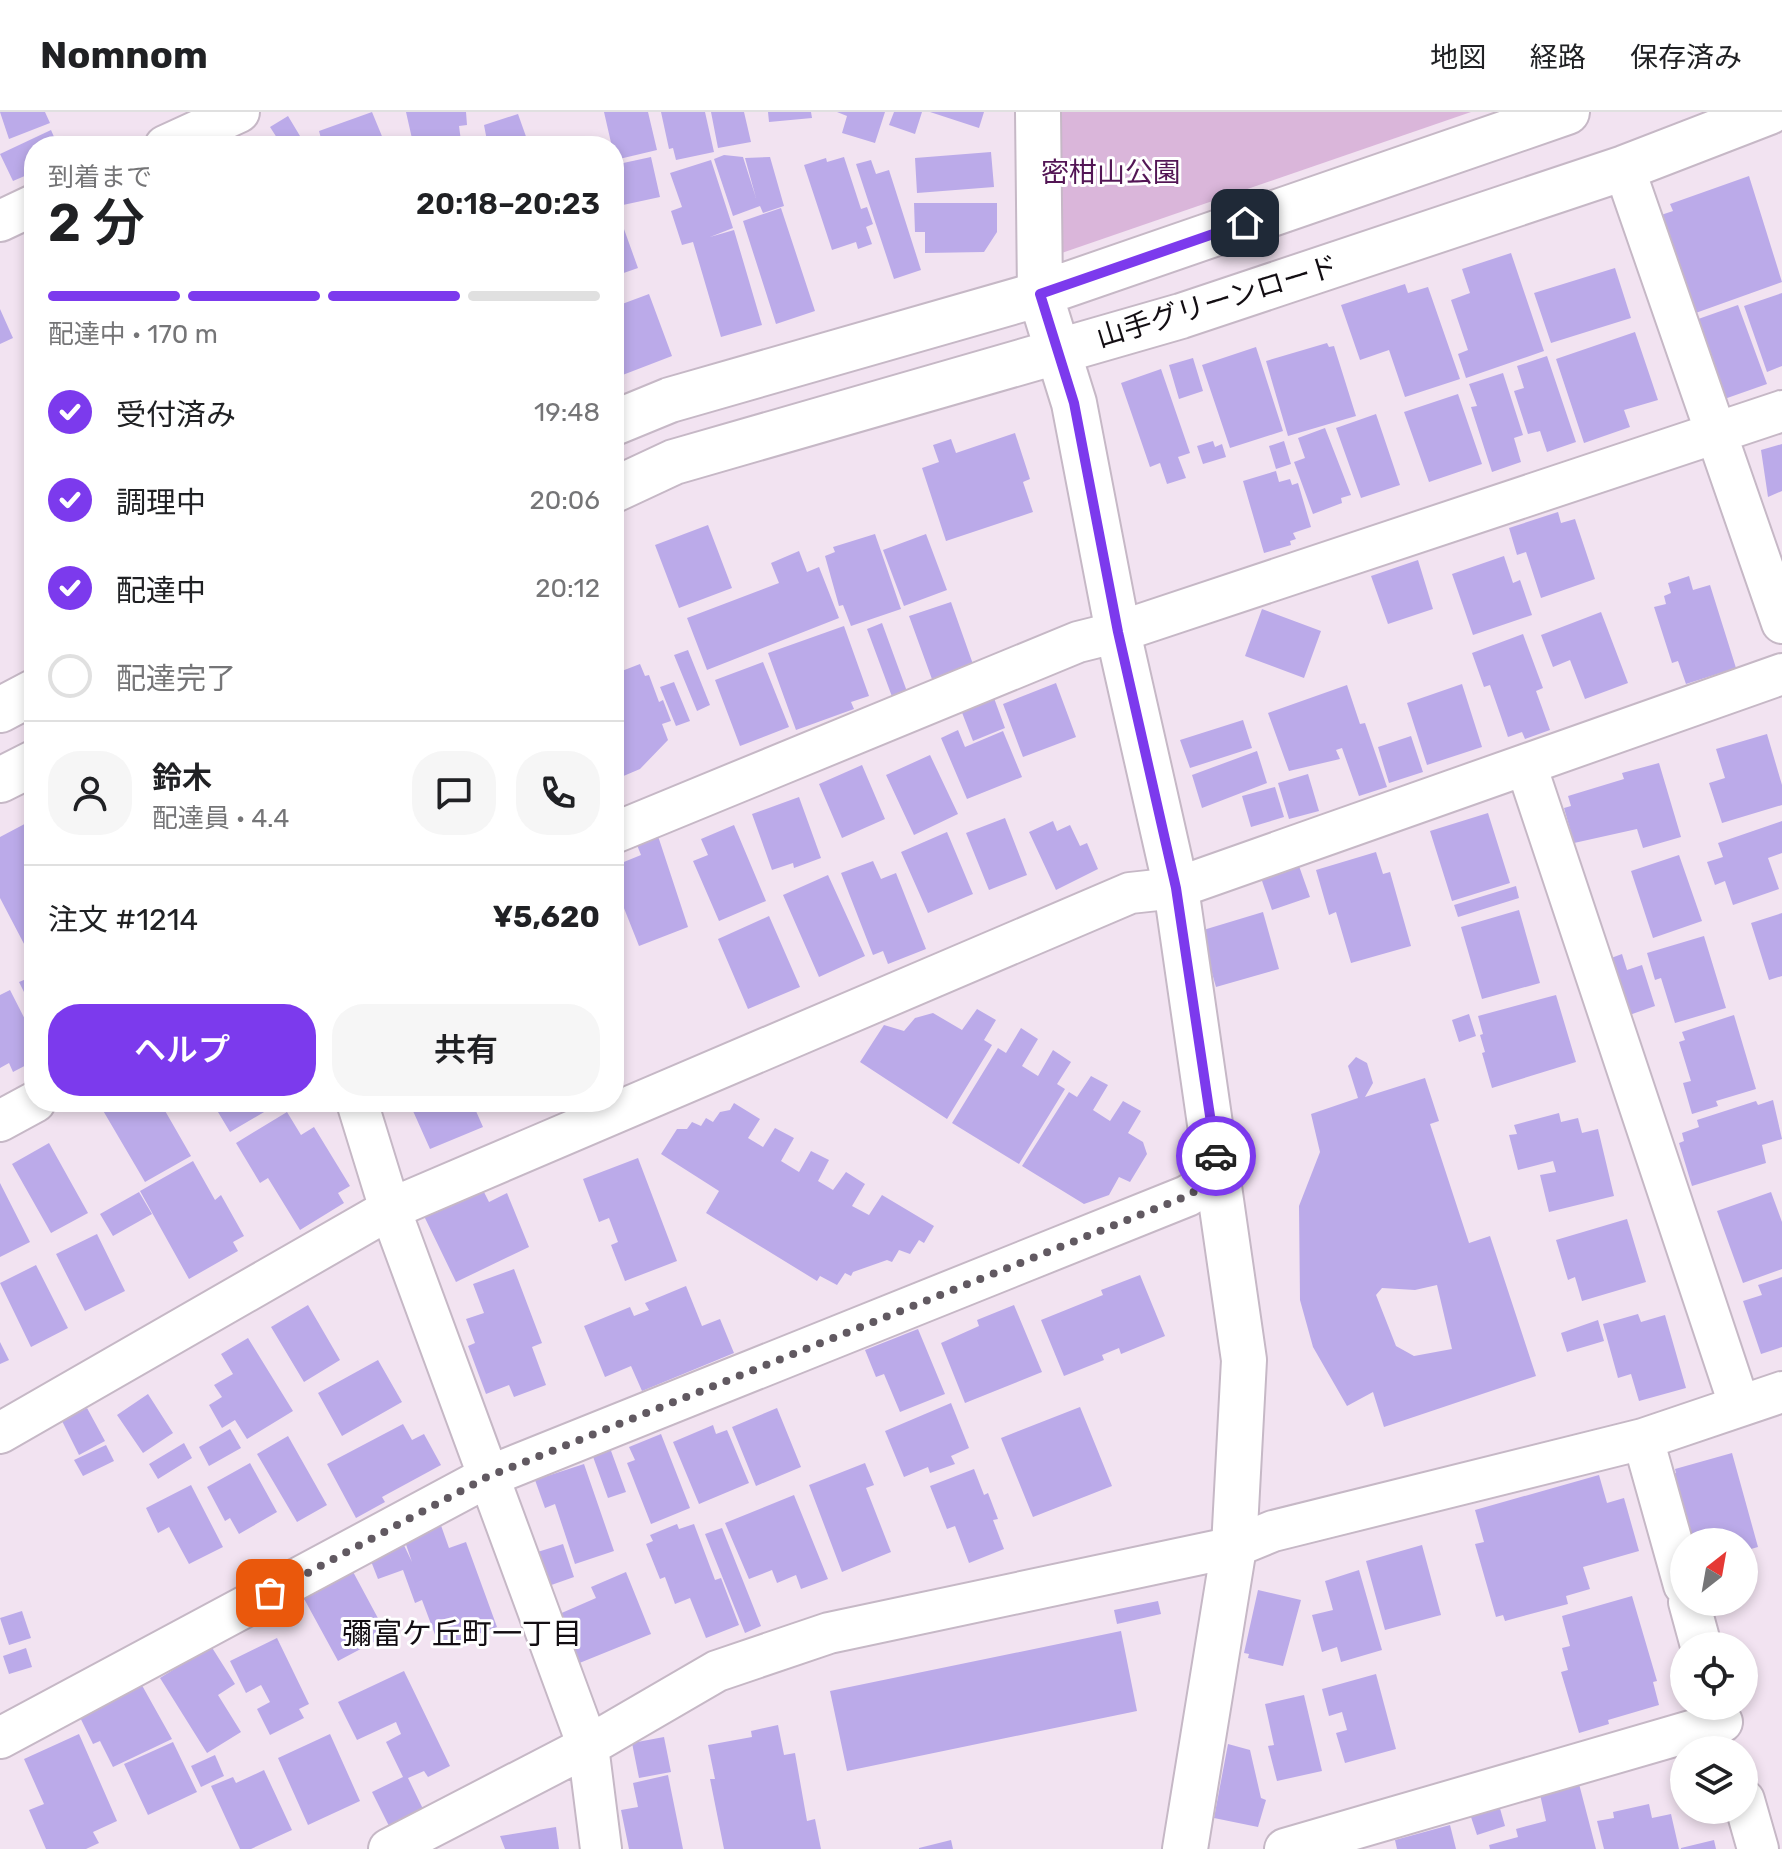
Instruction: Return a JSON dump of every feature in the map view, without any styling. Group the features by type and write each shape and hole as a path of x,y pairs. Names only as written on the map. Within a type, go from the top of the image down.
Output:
{"street":[{"path":"191,134 239,112"},
{"path":"1038,112 1040,294 1074,403 1118,632 1176,888 1244,1360 1234,1547 1185,1849"},
{"path":"624,419 670,400 1040,294 1567,112"},
{"name":"山手グリーンロード","path":"624,485 674,462 1057,349 1181,316 1624,168 1769,112"},
{"path":"1624,168 1782,623"},
{"path":"0,221 24,210"},
{"path":"624,829 1078,642 1118,632 1782,411"},
{"path":"624,1109 1130,893 1176,888 1782,674"},
{"path":"0,710 24,697"},
{"path":"1526,765 1739,1404"},
{"path":"0,780 24,768"},
{"path":"0,1121 24,1108"},
{"path":"360,1112 390,1209 588,1746 601,1849"},
{"path":"0,1433 390,1209 617,1112"},
{"path":"0,1738 487,1477 1187,1196 1219,1177"},
{"path":"389,1849 588,1746 717,1671 829,1633 1234,1547 1273,1531 1643,1439 1739,1404 1782,1392"},
{"path":"1643,1439 1670,1535"},
{"path":"1285,1849 1723,1726"},
{"path":"1751,1824 1758,1849"}],"green space":[{"name":"密柑山公園","path":"1050,112 1471,112 1053,256"}],"building":[{"path":"0,112 45,112 50,123 9,139"},
{"path":"372,112 382,136 320,136 319,131"},
{"path":"406,112 466,112 467,125 459,126 460,136 411,136"},
{"path":"604,112 648,112 657,150 624,158 624,136 610,136"},
{"path":"661,112 705,112 714,152 676,160 673,148 669,149"},
{"path":"711,112 744,112 751,142 718,148"},
{"path":"768,112 811,112 812,118 769,122"},
{"path":"837,112 885,112 875,143 842,133 847,116"},
{"path":"894,112 922,112 915,134 889,125"},
{"path":"930,112 984,112 979,128"},
{"path":"518,114 526,136 486,136 484,125"},
{"path":"288,116 300,136 276,136 270,127"},
{"path":"51,130 54,136 38,136"},
{"path":"24,143 24,176 13,181 0,154"},
{"path":"991,152 994,187 917,193 915,158"},
{"path":"724,155 743,157 756,198 745,158 770,157 784,206 763,213 760,206 733,216 714,159"},
{"path":"651,157 660,197 624,205 624,163"},
{"path":"844,157 861,209 867,207 873,224 866,227 872,244 858,249 856,242 832,250 804,165 826,158 827,162"},
{"path":"711,160 733,228 710,237 734,230 762,325 721,337 693,242 682,245 671,211 682,207 670,173"},
{"path":"871,160 876,174 889,170 921,270 894,279 856,164"},
{"path":"1749,176 1782,282 1690,315 1661,215 1673,211 1670,204"},
{"path":"914,203 997,203 997,232 984,252 925,253 925,232 915,232"},
{"path":"781,208 815,311 776,324 743,221"},
{"path":"624,229 638,268 624,273"},
{"path":"1511,253 1544,351 1466,378 1458,354 1468,350 1451,300 1470,293 1462,269"},
{"path":"1615,268 1631,318 1551,343 1534,293"},
{"path":"1405,284 1408,293 1428,287 1460,379 1405,397 1389,350 1360,360 1341,305"},
{"path":"1782,293 1782,366 1767,372 1744,306"},
{"path":"649,294 672,356 624,374 624,303"},
{"path":"1738,305 1767,384 1713,403 1684,324"},
{"path":"0,309 13,338 0,344"},
{"path":"1635,332 1658,400 1624,410 1630,427 1584,443 1556,359"},
{"path":"1327,343 1329,347 1334,346 1356,416 1288,436 1266,361"},
{"path":"1256,347 1283,431 1230,448 1202,365"},
{"path":"1547,356 1576,442 1547,452 1540,431 1528,434 1514,391 1524,388 1517,366"},
{"path":"1193,358 1203,391 1179,399 1169,365"},
{"path":"1161,369 1190,453 1178,457 1186,478 1167,484 1160,463 1150,467 1121,383"},
{"path":"1503,373 1523,435 1514,438 1521,462 1492,472 1471,407 1477,406 1469,384"},
{"path":"1458,394 1482,464 1429,482 1404,412"},
{"path":"1376,414 1400,485 1361,498 1336,428"},
{"path":"1325,428 1351,495 1341,498 1342,503 1313,514 1294,462 1305,458 1298,438"},
{"path":"1015,433 1030,479 1023,482 1033,512 946,541 922,468 939,462 933,445 951,439 956,453"},
{"path":"1213,441 1215,447 1222,444 1226,457 1203,464 1197,446"},
{"path":"1284,441 1291,464 1276,469 1269,446"},
{"path":"1782,444 1782,491 1768,497 1761,450"},
{"path":"1276,471 1279,482 1290,479 1292,485 1298,483 1311,527 1293,533 1296,539 1290,541 1291,545 1264,553 1243,481"},
{"path":"1558,512 1561,523 1575,519 1595,579 1541,598 1526,552 1517,555 1509,528"},
{"path":"708,525 732,588 679,608 655,545"},
{"path":"875,534 901,609 851,626 843,605 839,606 825,556 835,552 833,547"},
{"path":"926,534 947,590 904,606 883,550"},
{"path":"799,551 807,572 819,567 839,618 707,670 687,618 779,583 771,563"},
{"path":"1504,556 1513,583 1520,580 1532,615 1473,635 1452,574"},
{"path":"1418,560 1433,609 1388,624 1371,576"},
{"path":"1689,576 1693,590 1710,585 1736,668 1686,684 1678,661 1672,663 1654,607 1666,604 1664,596 1671,593 1668,583"},
{"path":"951,602 974,667 933,682 909,616"},
{"path":"1262,609 1321,631 1304,678 1245,656"},
{"path":"1601,612 1628,683 1585,699 1570,660 1553,667 1541,635"},
{"path":"882,623 909,697 894,702 867,629"},
{"path":"844,626 869,696 851,702 854,709 796,730 768,653"},
{"path":"1523,634 1543,688 1536,691 1550,730 1525,739 1522,732 1508,737 1490,685 1484,687 1472,653"},
{"path":"688,650 710,705 697,711 674,655"},
{"path":"763,662 789,727 740,746 715,680"},
{"path":"640,664 645,676 649,675 659,702 663,700 671,721 662,724 668,740 640,769 624,776 624,670"},
{"path":"674,682 690,721 676,726 660,687"},
{"path":"1056,683 1076,737 1023,757 1003,704"},
{"path":"1462,684 1482,747 1427,765 1407,703"},
{"path":"1347,685 1360,724 1365,723 1387,787 1359,796 1342,748 1336,750 1340,759 1289,771 1268,713"},
{"path":"994,698 1005,728 973,741 961,710"},
{"path":"1243,720 1252,748 1190,768 1180,740"},
{"path":"958,730 965,747 1003,731 1022,777 967,799 941,738"},
{"path":"1767,734 1782,785 1782,805 1722,823 1709,783 1725,778 1716,749"},
{"path":"1411,736 1423,772 1389,783 1378,747"},
{"path":"1257,751 1267,783 1202,808 1192,775"},
{"path":"930,755 958,814 914,835 886,775"},
{"path":"1659,763 1681,837 1643,848 1637,829 1574,843 1564,808 1571,806 1568,796 1624,779 1622,773"},
{"path":"862,765 885,819 842,838 819,784"},
{"path":"1308,774 1319,811 1289,819 1278,783"},
{"path":"1275,787 1284,817 1251,827 1242,796"},
{"path":"799,797 821,858 794,868 793,863 772,870 752,814"},
{"path":"1488,813 1510,883 1452,901 1430,831"},
{"path":"1005,818 1027,875 989,890 966,833"},
{"path":"1053,821 1057,831 1070,825 1080,846 1087,843 1098,869 1056,890 1029,832"},
{"path":"1782,821 1782,853 1768,858 1779,889 1733,905 1725,881 1715,885 1707,862 1723,857 1718,843"},
{"path":"24,824 24,944 0,898 0,837"},
{"path":"734,825 766,901 719,921 693,861 708,855 701,839"},
{"path":"947,832 973,894 928,913 901,852"},
{"path":"658,836 688,927 639,946 624,908 624,862 641,855 637,845"},
{"path":"1376,852 1383,874 1390,872 1411,946 1351,963 1336,912 1329,915 1316,870"},
{"path":"1679,855 1702,921 1653,938 1631,871"},
{"path":"873,861 881,879 896,873 926,949 888,964 883,951 873,955 841,873"},
{"path":"1299,866 1310,897 1272,910 1261,878"},
{"path":"828,875 865,956 819,977 783,895"},
{"path":"1516,886 1519,898 1458,917 1454,905"},
{"path":"1519,910 1540,983 1482,999 1461,927"},
{"path":"1263,912 1279,969 1216,987 1200,931"},
{"path":"1782,913 1782,976 1769,980 1751,923"},
{"path":"769,916 800,987 748,1009 718,939"},
{"path":"1704,936 1726,1008 1675,1023 1661,978 1655,980 1647,953"},
{"path":"1622,954 1627,970 1642,965 1655,1006 1618,1019 1603,961"},
{"path":"10,990 24,1017 24,1066 13,1072 9,1063 0,1068 0,995"},
{"path":"1556,995 1576,1062 1492,1088 1482,1053 1485,1052 1478,1016"},
{"path":"977,1009 996,1020 984,1040 992,1045 947,1119 860,1062 884,1025 904,1031 915,1018 933,1013 962,1030"},
{"path":"1469,1014 1476,1036 1459,1042 1452,1020"},
{"path":"1734,1015 1756,1089 1716,1101 1718,1106 1692,1114 1683,1083 1691,1081 1679,1042 1685,1040 1682,1032"},
{"path":"1021,1028 1038,1039 1022,1066 1038,1076 1053,1050 1071,1062 1057,1084 1065,1089 1019,1164 952,1123 998,1048 1006,1053"},
{"path":"1356,1057 1367,1063 1373,1083 1365,1097 1425,1078 1439,1121 1430,1124 1469,1243 1490,1236 1536,1376 1384,1427 1373,1392 1347,1406 1313,1347 1300,1300 1299,1206 1320,1152 1311,1114 1358,1098 1348,1066","holes":["1437,1285 1452,1349 1414,1356 1396,1346 1376,1295 1382,1288 1415,1290"]},
{"path":"1091,1076 1108,1085 1093,1110 1110,1121 1123,1101 1141,1111 1128,1133 1143,1142 1147,1154 1130,1182 1119,1177 1109,1195 1084,1204 1022,1166 1069,1092 1077,1097"},
{"path":"1773,1100 1782,1139 1762,1145 1766,1163 1692,1186 1679,1143 1684,1141 1682,1133 1699,1127 1697,1120 1756,1101 1758,1105"},
{"path":"734,1103 760,1119 748,1138 763,1147 775,1128 794,1138 781,1161 799,1172 811,1151 829,1160 818,1181 833,1190 846,1172 865,1184 852,1206 869,1215 882,1195 934,1226 924,1243 919,1240 910,1254 899,1250 892,1262 887,1260 853,1272 851,1276 845,1273 837,1285 820,1276 817,1281 706,1213 719,1191 661,1154 677,1129 687,1129 692,1122 701,1126 706,1118 713,1122 720,1112 730,1110"},
{"path":"104,1112 166,1112 191,1156 145,1182"},
{"path":"218,1112 264,1112 230,1132"},
{"path":"287,1112 301,1135 314,1127 350,1186 338,1193 344,1203 300,1230 268,1178 260,1183 236,1143"},
{"path":"413,1112 476,1112 483,1127 430,1149"},
{"path":"1559,1113 1561,1122 1578,1118 1582,1133 1598,1129 1614,1196 1549,1212 1540,1175 1556,1172 1553,1161 1518,1170 1509,1135 1517,1134 1514,1125"},
{"path":"49,1143 88,1213 51,1233 12,1164"},
{"path":"638,1158 677,1261 625,1281 611,1245 618,1242 609,1218 599,1222 583,1179"},
{"path":"193,1161 215,1200 221,1195 244,1236 233,1242 238,1251 189,1279 140,1191"},
{"path":"0,1183 30,1242 0,1257"},
{"path":"482,1188 489,1202 507,1193 529,1247 456,1282 424,1216"},
{"path":"139,1192 152,1214 113,1236 100,1214"},
{"path":"1771,1192 1782,1222 1782,1269 1743,1283 1717,1211"},
{"path":"1627,1219 1646,1282 1582,1301 1575,1277 1568,1280 1556,1240"},
{"path":"97,1234 125,1291 85,1311 56,1254"},
{"path":"36,1265 68,1328 31,1347 0,1283"},
{"path":"514,1269 542,1343 532,1347 546,1385 514,1397 509,1385 486,1394 468,1346 475,1343 466,1319 484,1313 473,1284"},
{"path":"1140,1275 1165,1336 1121,1354 1119,1348 1102,1355 1104,1360 1064,1376 1041,1320 1103,1295 1101,1290"},
{"path":"1782,1277 1782,1347 1761,1354 1743,1301 1762,1295 1758,1285"},
{"path":"686,1286 702,1326 720,1319 734,1353 642,1391 631,1366 605,1377 584,1326 630,1307 634,1316 649,1310 645,1303"},
{"path":"308,1305 340,1360 304,1382 271,1327"},
{"path":"1014,1305 1042,1372 965,1403 941,1343 979,1326 977,1320"},
{"path":"1638,1314 1641,1322 1665,1315 1686,1388 1639,1401 1631,1374 1618,1378 1603,1324"},
{"path":"1598,1320 1604,1341 1567,1352 1561,1333"},
{"path":"918,1329 945,1394 900,1412 884,1374 876,1377 865,1350"},
{"path":"248,1338 293,1411 247,1439 235,1420 222,1428 209,1405 222,1397 214,1385 233,1374 221,1354"},
{"path":"0,1342 9,1360 0,1364"},
{"path":"378,1360 402,1402 342,1436 318,1393"},
{"path":"148,1394 173,1433 143,1453 117,1415"},
{"path":"951,1403 969,1448 951,1456 955,1464 930,1473 928,1467 904,1477 885,1431"},
{"path":"1080,1407 1112,1486 1033,1517 1001,1438"},
{"path":"87,1408 105,1441 79,1455 62,1421"},
{"path":"777,1408 801,1467 756,1486 732,1427"},
{"path":"403,1424 412,1440 424,1434 441,1465 382,1497 385,1502 356,1518 327,1464"},
{"path":"713,1425 716,1434 727,1430 749,1483 699,1504 673,1442"},
{"path":"230,1429 241,1448 209,1466 199,1447"},
{"path":"661,1434 690,1508 651,1524 627,1463 635,1460 629,1447"},
{"path":"288,1436 327,1505 297,1522 257,1454"},
{"path":"184,1443 192,1458 158,1479 149,1464"},
{"path":"106,1445 114,1461 83,1476 74,1460"},
{"path":"610,1448 626,1492 608,1498 592,1454"},
{"path":"1732,1453 1753,1528 1684,1528 1670,1474 1676,1473 1675,1469"},
{"path":"250,1463 277,1512 239,1534 230,1518 225,1521 207,1487"},
{"path":"865,1463 874,1485 866,1488 891,1552 842,1572 809,1485"},
{"path":"584,1464 614,1551 575,1564 555,1504 545,1508 535,1480"},
{"path":"974,1469 998,1519 993,1520 1004,1549 969,1563 955,1526 947,1529 930,1486"},
{"path":"1599,1475 1607,1503 1624,1498 1639,1551 1583,1567 1590,1589 1566,1596 1568,1604 1505,1621 1503,1615 1496,1617 1475,1544 1484,1542 1475,1510"},
{"path":"191,1485 223,1547 189,1564 169,1527 158,1533 146,1508"},
{"path":"794,1495 828,1579 801,1589 796,1575 777,1583 772,1570 749,1579 725,1523"},
{"path":"438,1517 449,1548 466,1542 497,1627 440,1648 422,1600 415,1603 403,1570 378,1579 367,1551 401,1539 412,1562 401,1530"},
{"path":"677,1524 679,1529 694,1524 715,1580 721,1578 739,1625 706,1638 690,1598 675,1604 665,1577 660,1579 646,1544 653,1541 650,1535"},
{"path":"722,1528 761,1626 745,1633 705,1534"},
{"path":"563,1544 574,1577 540,1589 528,1555"},
{"path":"1422,1545 1441,1615 1385,1630 1366,1561"},
{"path":"351,1568 387,1635 338,1661 302,1595"},
{"path":"1359,1570 1382,1650 1341,1662 1337,1647 1322,1652 1312,1615 1333,1610 1325,1581"},
{"path":"626,1572 651,1634 577,1664 557,1615 596,1598 591,1587"},
{"path":"1258,1590 1301,1600 1283,1666 1248,1658 1249,1654 1244,1653"},
{"path":"1632,1596 1657,1681 1653,1682 1659,1705 1608,1720 1609,1724 1579,1733 1561,1672 1568,1670 1562,1648 1570,1646 1562,1616"},
{"path":"1158,1601 1161,1614 1117,1624 1114,1610"},
{"path":"22,1611 31,1638 9,1645 0,1618"},
{"path":"1121,1631 1137,1711 847,1771 830,1691"},
{"path":"277,1638 309,1704 299,1709 304,1718 270,1735 257,1709 270,1702 261,1685 246,1693 230,1661"},
{"path":"211,1646 235,1684 218,1695 241,1732 207,1753 160,1678"},
{"path":"26,1648 32,1667 9,1674 3,1656"},
{"path":"404,1671 450,1766 428,1777 424,1771 408,1778 423,1809 389,1826 372,1792 403,1777 386,1742 401,1734 396,1722 357,1740 338,1702"},
{"path":"1376,1674 1396,1749 1345,1763 1336,1733 1347,1730 1342,1712 1329,1716 1322,1689"},
{"path":"139,1680 172,1739 113,1767 100,1741 93,1744 73,1703"},
{"path":"1304,1695 1322,1771 1277,1781 1268,1746 1274,1745 1265,1704"},
{"path":"778,1725 784,1755 795,1753 807,1821 815,1819 821,1849 724,1849 710,1779 715,1779 708,1745 752,1737 751,1731"},
{"path":"79,1734 117,1821 93,1832 99,1843 86,1849 46,1849 29,1810 44,1804 24,1759"},
{"path":"330,1734 360,1801 308,1825 278,1758"},
{"path":"664,1737 671,1772 639,1778 632,1743"},
{"path":"173,1742 197,1792 148,1815 124,1764"},
{"path":"1228,1744 1250,1750 1261,1798 1266,1800 1258,1827 1214,1818"},
{"path":"215,1755 224,1776 201,1787 191,1766"},
{"path":"264,1770 292,1830 251,1849 240,1849 211,1786 233,1777 236,1783"},
{"path":"668,1775 683,1849 629,1849 621,1810 638,1807 633,1783"},
{"path":"1578,1780 1596,1849 1490,1849 1489,1845 1518,1837 1516,1829 1546,1821 1539,1790"},
{"path":"1649,1804 1652,1818 1670,1814 1670,1824 1673,1824 1679,1849 1604,1849 1597,1821 1614,1818 1613,1812"},
{"path":"1499,1805 1505,1826 1477,1835 1470,1814"},
{"path":"1450,1825 1456,1849 1397,1849 1395,1840"},
{"path":"556,1827 559,1849 505,1849 500,1836"},
{"path":"951,1840 953,1849 919,1849 919,1848"},
{"path":"1714,1840 1716,1849 1681,1849 1681,1848"}],"way so far":[{"path":"270,1593 487,1477 1187,1196 1219,1177 1216,1156"}],"district":[{"name":"彌富ケ丘町一丁目","path":"462,1634"}],"route":[{"path":"1216,1156 1176,888 1118,632 1074,403 1040,294 1245,223"}]}
